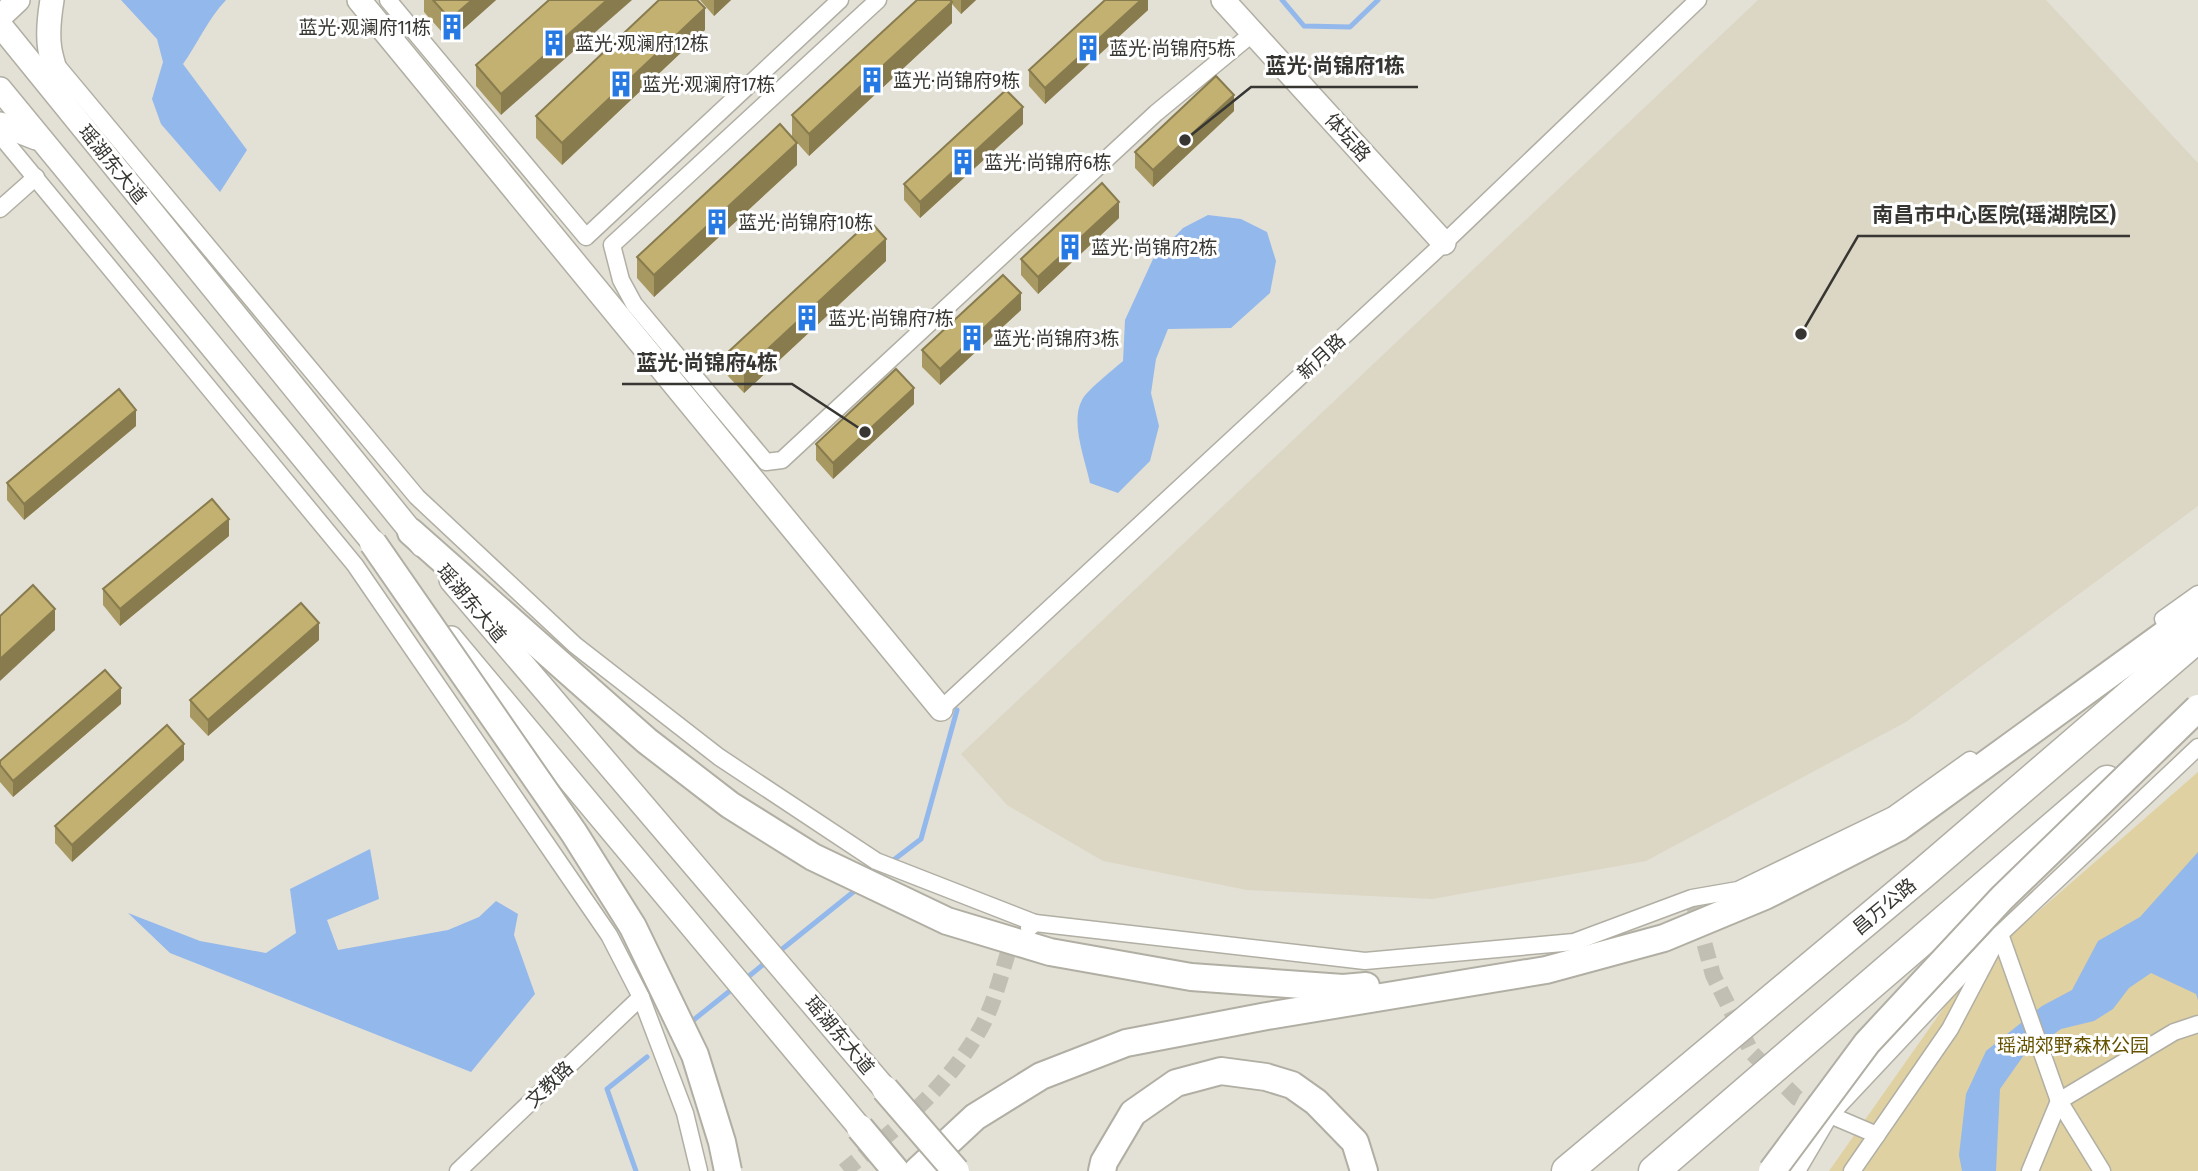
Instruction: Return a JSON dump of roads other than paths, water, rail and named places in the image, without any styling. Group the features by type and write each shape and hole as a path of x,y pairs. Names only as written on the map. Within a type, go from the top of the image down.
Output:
{"highway":[{"name":"昌万公路","path":"1567,1171 1922,874 2198,637"},
{"path":"1654,1171 2198,702"}],"main road":[{"path":"0,17 18,0"},
{"path":"52,0 47,28 50,57 71,112"},
{"path":"359,0 941,709"},
{"name":"体坛路","path":"1223,0 1444,243"},
{"name":"瑶湖东大道","path":"0,25 411,532 956,1171"},
{"name":"瑶湖东大道","path":"0,89 569,780 896,1171"},
{"path":"0,124 41,140"},
{"path":"411,532 647,741 730,805 813,858 947,921 1050,952 1191,976 1343,988 1546,970"},
{"path":"373,543 573,833 633,927 695,1055 722,1142 728,1171"},
{"path":"917,1171 975,1117 1041,1076 1126,1043 1267,1016 1546,970 1664,939 1765,896 1898,828 2198,610"},
{"path":"1772,1171 1867,1043 2002,898 2198,708"},
{"path":"1102,1171 1104,1162 1133,1113 1176,1083 1221,1071 1266,1077 1292,1085 1316,1102 1354,1142 1364,1171"}],"street":[{"path":"388,0 586,237 840,0"},
{"path":"878,0 612,245 621,280 634,304 766,462 782,460 1156,113 1253,33"},
{"name":"新月路","path":"941,709 1444,243 1698,0"},
{"path":"50,57 417,497 575,645 719,757 876,861 1035,923 1365,961 1574,943 1692,898 1738,890 1892,815 2198,594"},
{"path":"0,135 355,565 609,934 640,996 685,1113 699,1171"},
{"path":"0,209 36,177"},
{"path":"1797,1171 1830,1115 2000,934 2198,747"},
{"path":"1012,940 1035,923"},
{"path":"2000,934 2059,1101 2102,1171"},
{"path":"1852,1171 1950,1029 2000,934"},
{"name":"文教路","path":"458,1171 640,996"},
{"path":"2030,1171 2059,1101 2175,1032 2198,1024"},
{"path":"1830,1115 1877,1135"}],"water":[{"path":"121,0 226,0 183,64 247,150 220,192 161,124 152,99 163,62 157,39"},
{"path":"1208,215 1241,219 1267,232 1276,261 1270,293 1231,328 1168,329 1156,359 1151,393 1159,426 1150,461 1118,493 1090,483 1078,430 1077,419 1082,400 1123,361 1125,320 1153,259 1183,228"},
{"path":"370,849 379,899 327,920 338,950 448,930 479,917 496,901 518,914 514,935 535,994 471,1072 170,953 128,913 200,941 266,953 296,933 290,889"},
{"path":"2198,852 2198,1000 2196,994 2151,973 2129,988 2113,1009 2094,1021 2061,1029 2024,1055 2000,1089 1996,1171 1962,1171 1959,1155 1966,1094 1986,1051 2042,1006 2072,990 2098,941 2140,917"}],"waterway":[{"path":"1282,0 1304,26 1350,27 1378,0"},
{"path":"874,875 921,839 957,710"},
{"path":"781,950 857,889"},
{"path":"748,977 765,963"},
{"path":"691,1022 731,990"},
{"path":"636,1171 607,1089 647,1057"}],"tunnel":[{"path":"1692,898 1713,975 1752,1053 1797,1098 1824,1112"},
{"path":"844,1171 922,1104 956,1065 984,1022 1012,940"}],"place":[{"name":"蓝光·观澜府11栋","path":"452,27"},
{"name":"蓝光·观澜府12栋","path":"554,43"},
{"name":"蓝光·尚锦府5栋","path":"1088,48"},
{"name":"蓝光·尚锦府9栋","path":"872,80"},
{"name":"蓝光·观澜府17栋","path":"621,84"},
{"name":"蓝光·尚锦府1栋","path":"1185,140"},
{"name":"蓝光·尚锦府6栋","path":"963,162"},
{"name":"蓝光·尚锦府10栋","path":"717,222"},
{"name":"蓝光·尚锦府2栋","path":"1070,247"},
{"name":"蓝光·尚锦府7栋","path":"807,318"},
{"name":"南昌市中心医院(瑶湖院区)","path":"1801,334"},
{"name":"蓝光·尚锦府3栋","path":"972,338"},
{"name":"蓝光·尚锦府4栋","path":"865,432"}],"park label":[{"name":"瑶湖郊野森林公园","path":"2073,1045"}]}
